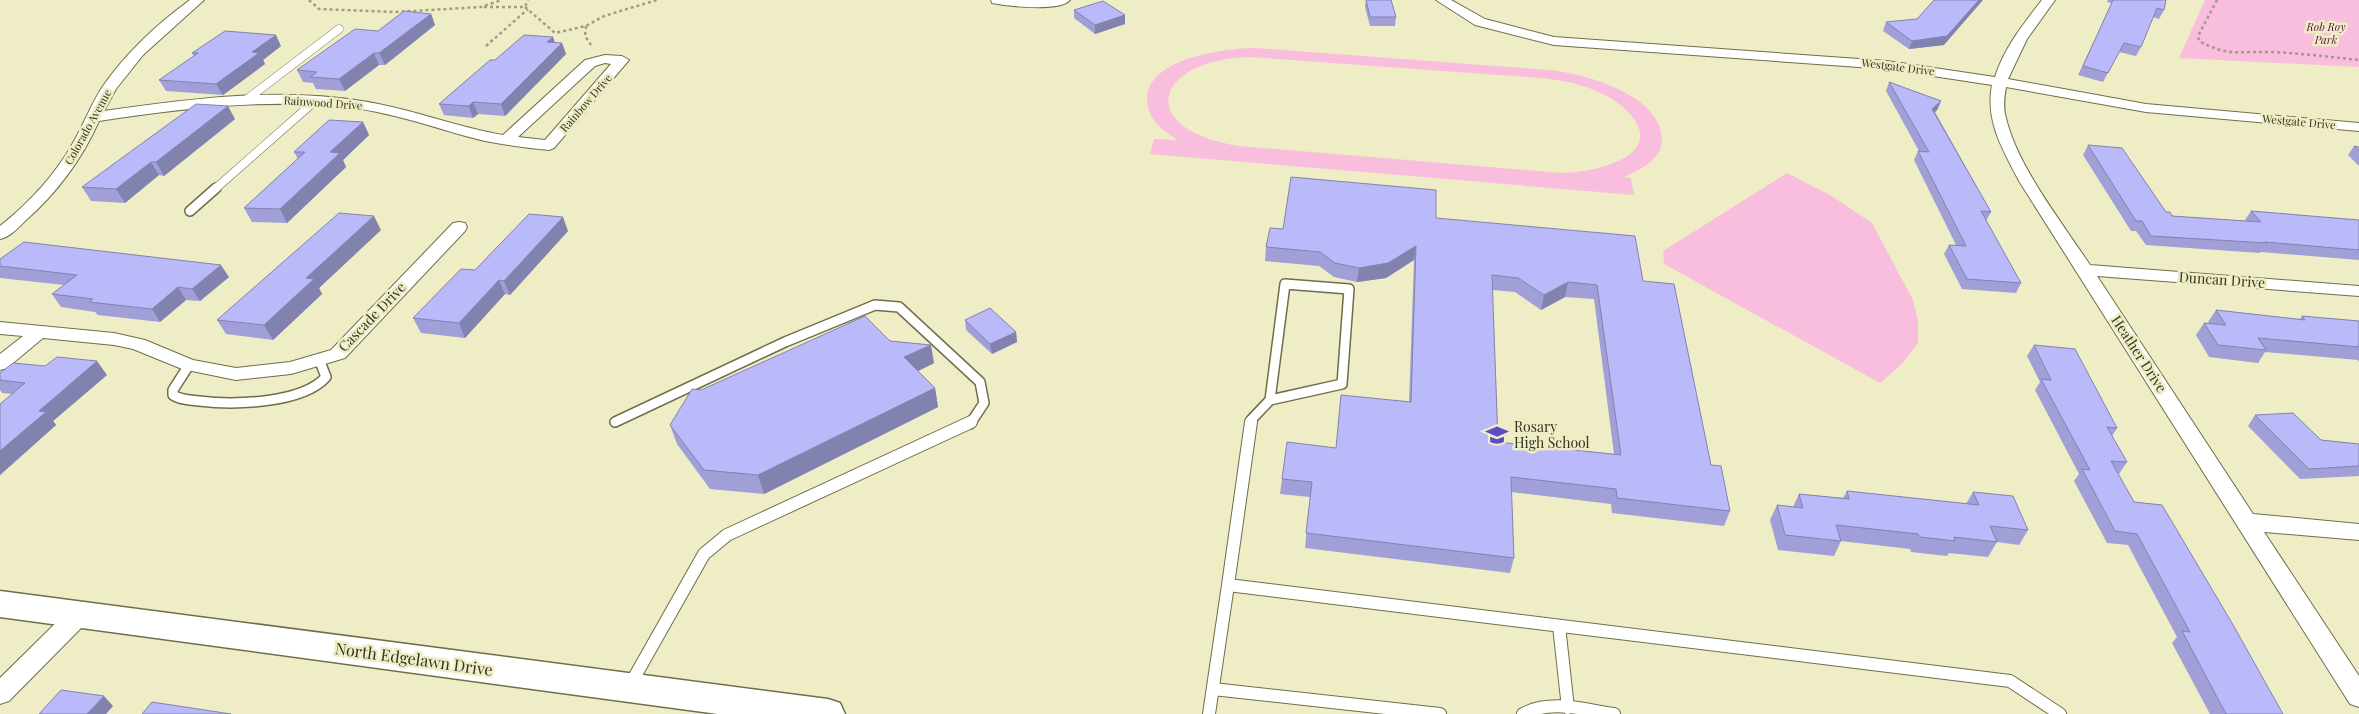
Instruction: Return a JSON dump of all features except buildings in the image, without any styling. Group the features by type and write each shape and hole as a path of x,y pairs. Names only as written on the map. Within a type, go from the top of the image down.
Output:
{"street":[{"name":"Colorado Avenue","path":"0,234 21,218 62,173 81,143 109,88 132,60 156,35 198,0"},
{"path":"997,0 1022,3 1064,0"},
{"name":"Westgate Drive","path":"1442,0 1480,22 1554,41 1858,62 2000,82 2146,108 2359,127"},
{"name":"Heather Drive","path":"2049,0 2024,32 2000,82 1998,115 2004,136 2027,181 2359,697"},
{"name":"Rainbow Drive","path":"506,140 590,63 605,59 622,60 549,145"},
{"name":"Rainwood Drive","path":"94,117 173,105 246,100 315,101 388,110 506,140 549,145"},
{"name":"Cascade Drive","path":"0,328 114,339 138,344 189,365 236,374 292,368 338,354 459,227"},
{"name":"Duncan Drive","path":"2084,270 2359,291"},
{"path":"0,364 38,333"},
{"path":"2248,522 2359,532"},
{"name":"North Edgelawn Drive","path":"0,604 828,714"},
{"path":"0,694 79,615"}],"lane":[{"path":"246,100 339,29"},
{"path":"190,211 315,101"},
{"path":"1209,714 1251,420 1270,400 1342,384 1349,289 1285,284 1270,400"},
{"path":"615,422 785,342 875,305 899,307 980,382 984,403 971,423 727,535 704,554 628,688"},
{"path":"189,365 173,390 173,396 210,404 249,404 278,400 314,388 326,377 319,359"},
{"path":"1228,585 2010,681 2060,714"},
{"path":"1559,626 1568,708"},
{"path":"1213,689 1440,714"},
{"path":"1523,714 1531,708 1548,706 1614,714"}],"path":[{"path":"309,0 319,9 396,12 525,6 555,32 586,26 604,16 657,0"},
{"path":"481,7 502,0"},
{"path":"525,6 528,0"},
{"path":"2217,0 2198,36 2198,41 2214,50 2228,53 2270,52 2359,60"},
{"path":"486,46 528,9"},
{"path":"586,26 585,36 590,45"}],"green space":[{"name":"Rob Roy Park","path":"2205,0 2359,0 2359,67 2179,58"},
{"path":"1256,48 1563,72 1599,81 1635,98 1649,110 1658,123 1662,139 1661,146 1658,153 1649,163 1623,177 1631,178 1634,195 1150,154 1154,139 1178,140 1157,124 1148,107 1147,100 1150,86 1159,74 1173,65 1190,58 1208,53","holes":["1251,57 1541,78 1576,84 1599,92 1619,104 1628,112 1638,127 1640,140 1634,151 1622,159 1592,170 1563,173 1239,146 1205,137 1183,125 1171,111 1169,96 1177,82 1193,69 1218,61"]},
{"path":"1787,173 1830,195 1872,223 1913,300 1918,321 1918,343 1902,364 1880,383 1664,264 1663,251"}],"place":[{"name":"Rosary High School","path":"1497,435"}]}
